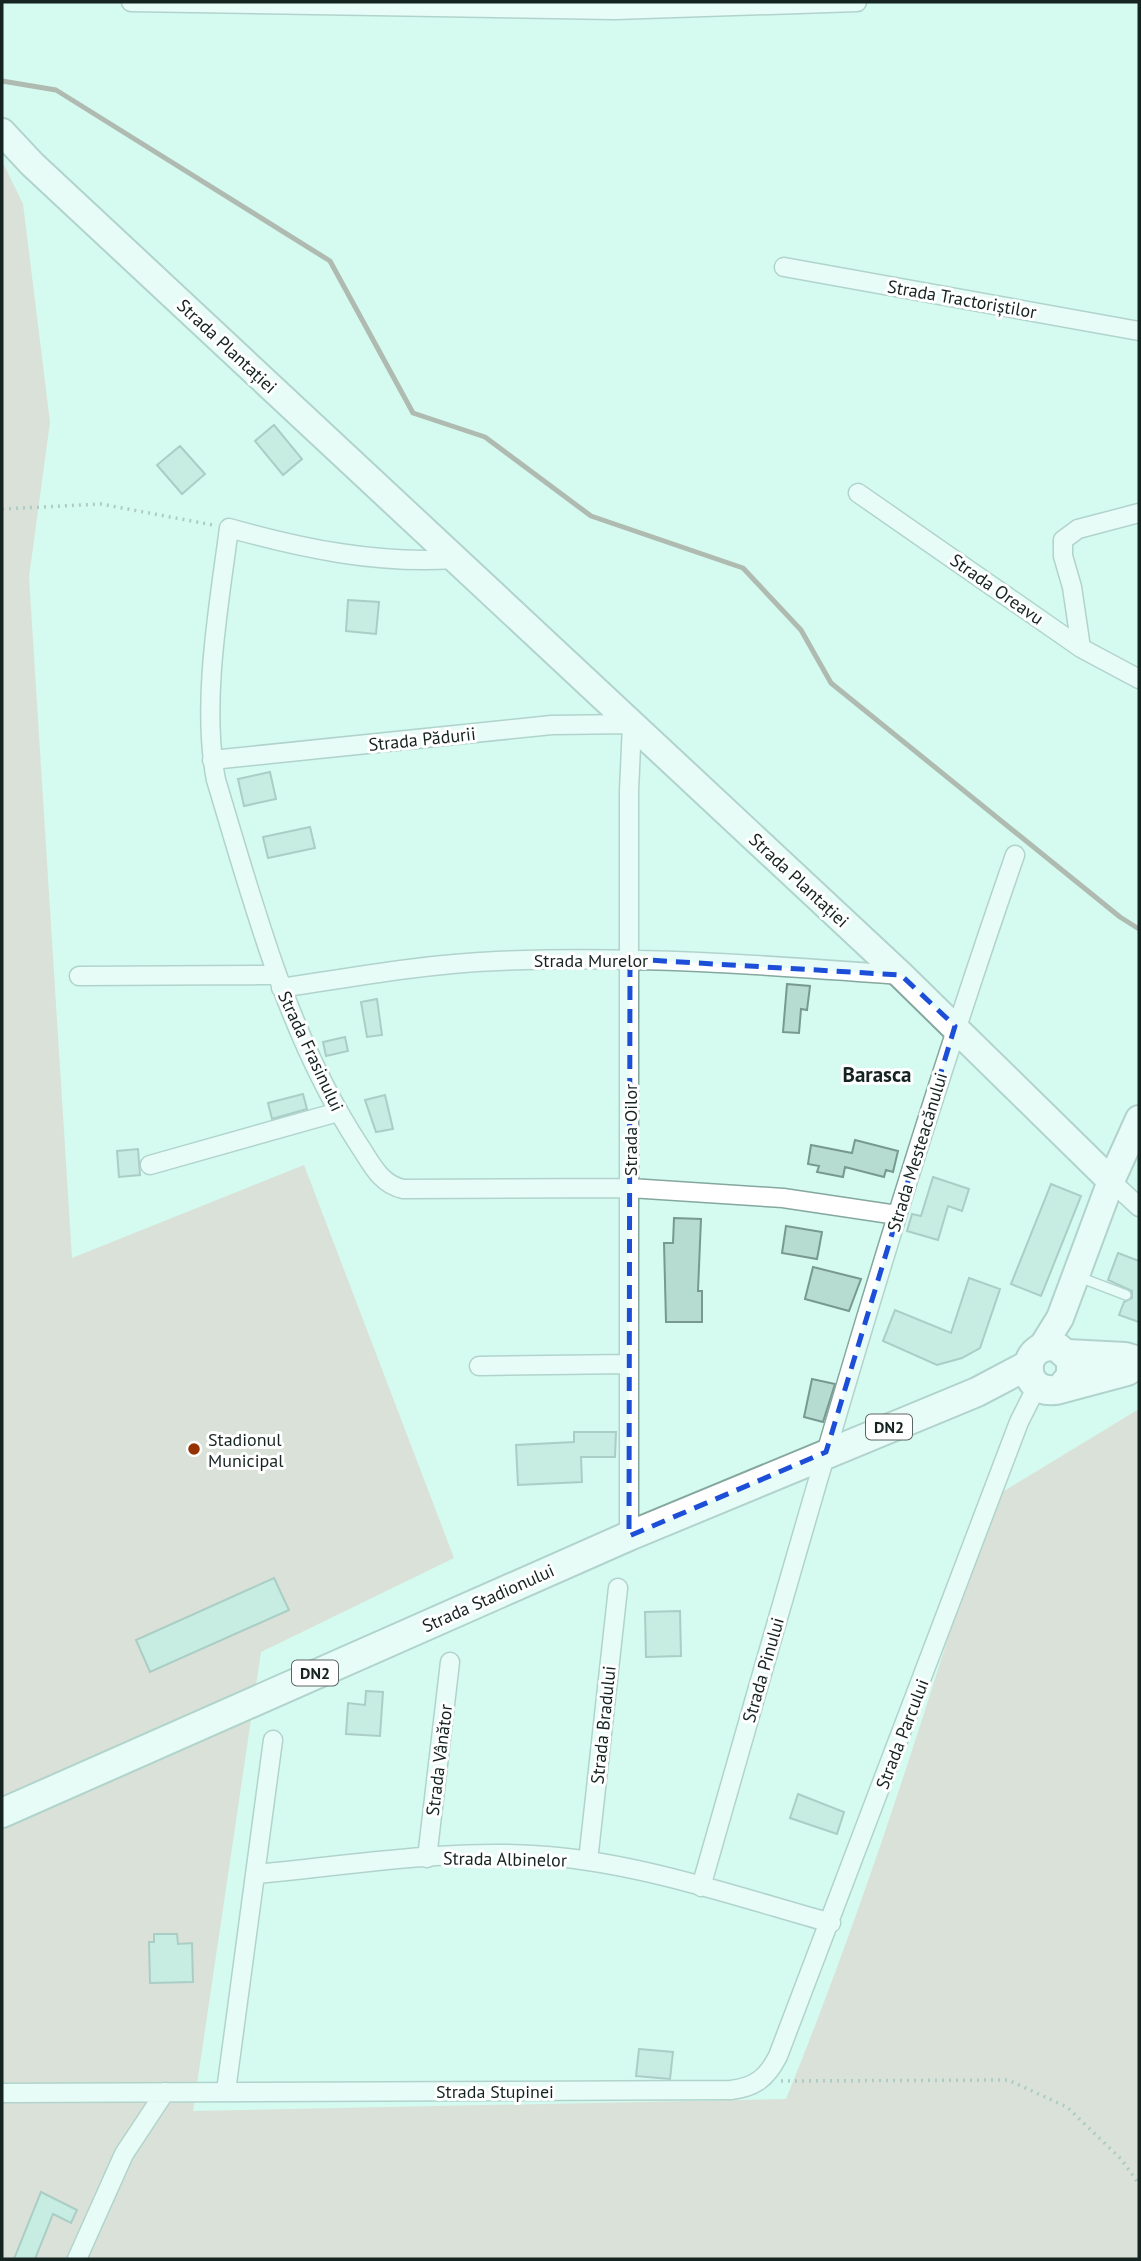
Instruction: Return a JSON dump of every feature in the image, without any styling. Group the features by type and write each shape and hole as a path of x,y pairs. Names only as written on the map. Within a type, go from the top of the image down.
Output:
{"main road":[{"name":"Strada Plantației","path":"2,132 454,559 955,1026 1111,1181"},
{"path":"1047,1367 1074,1275 1139,1119"},
{"name":"DN2","path":"1047,1367 1125,1357 1139,1362"},
{"name":"Strada Stadionului","path":"2,1812 826,1452 1047,1367"}],"street":[{"path":"131,2 615,10 848,2"},
{"name":"Strada Tractoriștilor","path":"784,267 1139,331"},
{"name":"Strada Oreavu","path":"858,493 1081,648 1139,679"},
{"path":"1081,648 1072,587 1063,556 1063,540 1078,529 1139,513"},
{"path":"229,528 289,545 389,561 454,559"},
{"name":"Strada Frasinului","path":"229,528 215,633 212,760 278,981 338,1112 376,1171 396,1187 630,1188 783,1198 897,1215"},
{"name":"Strada Pădurii","path":"212,760 552,725 632,724"},
{"name":"Strada Oilor","path":"629,1536 629,790 632,724"},
{"name":"Strada Mesteacănului","path":"826,1452 955,1026 1015,855"},
{"name":"Strada Murelor","path":"79,976 278,981 457,964 630,959 901,975"},
{"path":"149,1165 338,1112"},
{"name":"Strada Plantației","path":"1111,1181 1139,1207"},
{"path":"479,1366 629,1364"},
{"name":"Strada Parcului","path":"762,2080 778,2056 831,1923 1019,1422 1047,1367"},
{"name":"Strada Pinului","path":"701,1887 826,1452"},
{"name":"Strada Bradului","path":"588,1861 618,1588"},
{"name":"Strada Vânător","path":"426,1858 450,1662"},
{"path":"226,2091 273,1740"},
{"name":"Strada Albinelor","path":"256,1874 426,1858 510,1855 588,1861 701,1887 831,1923"},
{"name":"Strada Stupinei","path":"2,2093 731,2090 754,2085 762,2080"},
{"path":"77,2259 124,2154 165,2092"}],"lane":[{"path":"1074,1275 1126,1295"}],"path":[{"path":"2,509 101,504 229,528"},
{"path":"762,2080 811,2084 1008,2080 1067,2107 1121,2159 1139,2184"}],"highlighted area":[{"path":"630,959 901,975 955,1026 826,1452 629,1536"}],"shaded area":[{"path":"2,161 23,204 50,422 29,577 72,1258 304,1165 454,1558 261,1652 193,2111 786,2099 870,1876 991,1499 1139,1409 1139,2259 2,2259"}],"building":[{"path":"274,425 302,459 283,475 255,441"},
{"path":"180,446 205,474 182,494 157,465"},
{"path":"348,600 379,602 376,634 346,631"},
{"path":"270,772 276,799 244,806 238,779"},
{"path":"310,827 315,848 268,858 263,837"},
{"path":"787,984 810,986 807,1010 801,1009 799,1033 783,1032"},
{"path":"377,999 382,1035 367,1037 361,1002"},
{"path":"345,1037 348,1051 326,1056 323,1042"},
{"path":"303,1094 307,1109 272,1119 268,1103"},
{"path":"385,1095 393,1129 376,1132 365,1100"},
{"path":"855,1140 898,1151 893,1172 886,1170 884,1177 845,1167 843,1177 817,1172 819,1166 808,1164 811,1145 852,1153"},
{"path":"138,1149 140,1175 119,1177 117,1151"},
{"path":"933,1177 969,1189 962,1211 948,1206 938,1240 907,1231 912,1214 921,1216"},
{"path":"1051,1184 1081,1196 1041,1296 1011,1284"},
{"path":"674,1218 701,1219 698,1291 702,1291 702,1322 666,1322 664,1243 673,1243"},
{"path":"786,1226 822,1232 817,1259 782,1253"},
{"path":"1118,1253 1139,1261 1139,1322 1119,1315 1124,1302 1132,1298 1132,1291 1108,1280"},
{"path":"813,1267 861,1279 849,1311 805,1299"},
{"path":"969,1278 1000,1289 980,1348 962,1358 937,1365 883,1341 895,1310 951,1333"},
{"path":"812,1379 835,1384 823,1422 804,1417"},
{"path":"574,1432 616,1432 615,1457 581,1457 582,1482 518,1485 516,1445 574,1442"},
{"path":"274,1578 289,1610 150,1672 136,1640"},
{"path":"680,1611 681,1656 646,1657 645,1612"},
{"path":"366,1691 383,1692 380,1736 346,1734 348,1703 365,1705"},
{"path":"798,1794 844,1812 837,1834 790,1818"},
{"path":"154,1934 177,1934 178,1944 192,1943 193,1982 150,1983 149,1942 154,1942"},
{"path":"639,2049 673,2052 670,2079 636,2076"},
{"path":"41,2192 77,2210 71,2223 53,2214 35,2259 14,2259"}],"waterway":[{"path":"2,81 56,90 330,261 413,413 485,437 591,516 743,568 801,630 831,683 1120,917 1139,929"}],"place":[{"name":"Stadionul Municipal","path":"194,1449"}],"district":[{"name":"Barasca","path":"877,1074"}]}
